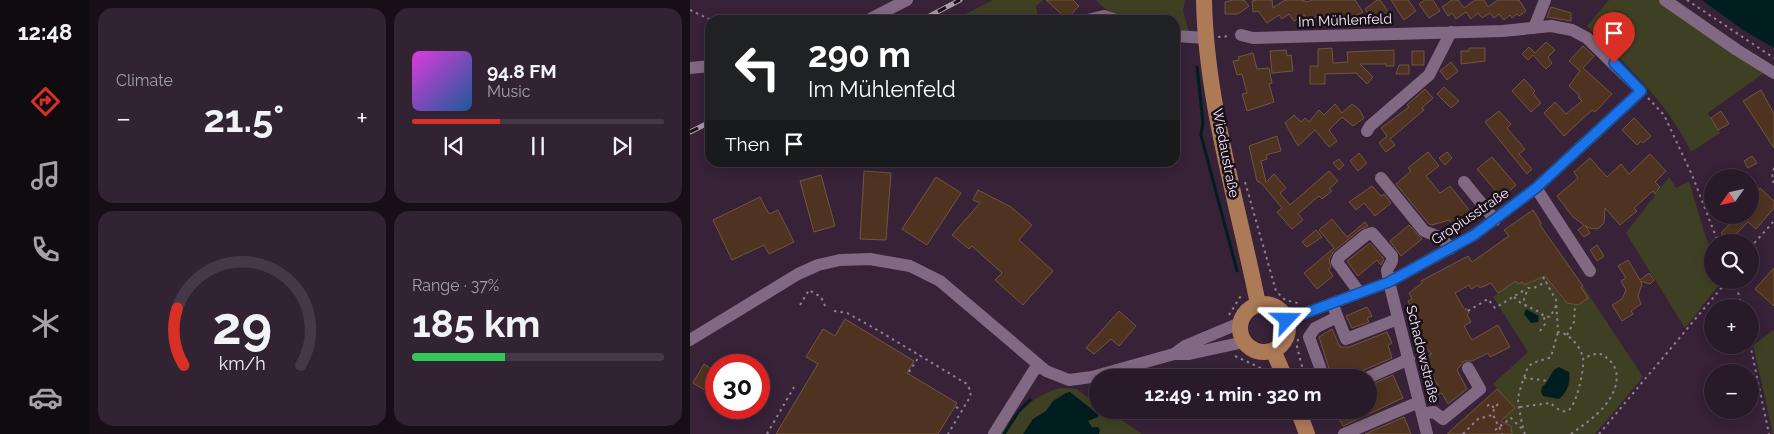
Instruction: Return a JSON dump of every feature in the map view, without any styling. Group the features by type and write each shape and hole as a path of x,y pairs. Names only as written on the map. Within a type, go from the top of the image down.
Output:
{"main road":[{"name":"Wiedaustraße","path":"1204,0 1211,37 1227,164 1258,304"},
{"path":"1265,303 1278,308 1287,320 1288,327 1284,341 1273,350 1257,351 1244,342 1240,335 1240,323 1248,309 1258,304 1265,303"},
{"path":"1273,350 1281,369"},
{"path":"1301,419 1307,434"}],"street":[{"path":"878,15 907,0"},
{"path":"1534,28 1545,0"},
{"path":"1665,0 1736,50 1774,73"},
{"name":"Im Mühlenfeld","path":"1241,35 1253,38 1503,31 1551,26 1572,30 1586,38 1641,91"},
{"path":"1367,131 1370,126 1429,75 1448,42 1451,32"},
{"path":"1180,36 1211,37"},
{"path":"690,68 705,66"},
{"name":"Gropiusstraße","path":"1287,320 1389,282 1450,250 1495,220 1536,188 1641,91"},
{"path":"1381,178 1424,231 1442,238 1450,250"},
{"path":"1464,182 1495,220"},
{"path":"1536,188 1590,271"},
{"path":"1359,292 1337,262 1339,257 1369,234 1374,234 1392,256 1392,262 1387,270 1389,282"},
{"path":"690,340 798,274 818,265 840,260 870,259 910,266 940,281 1038,364 1054,375 1076,380 1092,378 1174,354 1189,354 1244,342"},
{"name":"Schadowstraße","path":"1389,282 1427,434"},
{"path":"1332,302 1346,339 1398,318"},
{"path":"1321,369 1309,337 1315,328 1338,317"},
{"path":"1174,354 1185,346 1240,323"},
{"path":"1377,374 1409,360"},
{"path":"994,434 1038,364"},
{"path":"1422,414 1434,412 1443,420 1476,395 1480,389 1468,368"},
{"path":"1344,434 1419,402"}],"path":[{"path":"1687,0 1774,58"},
{"path":"690,10 705,17"},
{"path":"1211,37 1241,35"},
{"path":"1641,91 1664,116 1692,175 1715,234"},
{"path":"1774,168 1772,178 1774,184"},
{"path":"1244,180 1276,291 1285,300 1298,303 1302,313"},
{"path":"1759,238 1774,221"},
{"path":"1525,434 1518,396 1523,387 1523,378 1531,364 1551,357 1558,332 1557,304 1543,277"},
{"path":"1468,311 1488,299 1495,308 1528,288 1534,288 1546,282"},
{"path":"1527,308 1524,293 1528,288"},
{"path":"1599,434 1720,289"},
{"path":"800,305 809,290 821,297 825,306"},
{"path":"1514,297 1527,308 1536,309 1544,316 1550,317 1557,304"},
{"path":"1567,335 1574,322 1575,305"},
{"path":"834,312 847,313 969,386 971,395 948,434"},
{"path":"1540,331 1545,324 1544,316"},
{"path":"1520,407 1550,403 1560,410 1570,410 1574,406 1583,358 1567,335 1558,332"},
{"path":"1571,434 1600,411 1616,389 1616,368 1605,356 1598,353 1583,358"},
{"path":"1752,354 1770,434"},
{"path":"910,372 920,355"},
{"path":"1300,358 1303,369"},
{"path":"1523,378 1549,381"},
{"path":"766,434 794,387"},
{"path":"1487,406 1490,404 1494,408"},
{"path":"1492,415 1494,408 1498,404"},
{"path":"956,407 962,410"},
{"path":"1492,415 1500,426 1502,434"},
{"path":"1463,434 1478,419 1492,415"},
{"path":"1496,430 1510,418 1523,430"}],"green space":[{"path":"993,0 1043,0 1036,6 1038,15 964,15"},
{"path":"1096,0 1185,0 1183,11 1189,32 1180,33 1180,15 1119,15"},
{"path":"1609,0 1659,0 1764,73 1708,113 1720,133 1691,152 1670,116 1645,84 1587,26"},
{"path":"1669,177 1676,188 1689,181 1705,234 1704,289 1716,289 1708,299 1704,299 1704,304 1685,328 1626,233"},
{"path":"1545,276 1563,300 1583,286 1643,377 1595,434 1512,434 1511,426 1503,419 1515,408 1493,384 1528,352 1493,297 1516,281 1518,284 1522,282 1528,284"},
{"path":"1774,330 1774,434 1759,372 1759,364 1757,364 1755,354 1759,354 1759,341"},
{"path":"1060,388 1076,389 1089,398 1089,419 1120,419 1142,434 1001,434 1027,405 1050,391"}],"shaded area":[{"path":"1702,0 1774,0 1774,48 1743,30"},
{"path":"1526,309 1539,316 1538,322 1531,323 1524,314"},
{"path":"1559,367 1569,372 1569,383 1566,390 1559,399 1543,396 1541,392 1542,387 1553,371"},
{"path":"1070,392 1089,407 1089,419 1093,419 1088,421 1092,427 1098,427 1100,430 1099,434 1023,434 1033,419 1046,411 1053,401"}],"building":[{"path":"1046,0 1073,0 1079,6 1071,15 1063,15"},
{"path":"1244,0 1249,6 1238,14 1225,14 1225,2"},
{"path":"1272,0 1273,8 1285,0 1308,2 1311,0 1355,0 1363,12 1346,20 1332,21 1320,15 1308,21 1304,15 1294,21 1289,14 1282,19 1279,15 1267,23 1258,11 1253,12 1252,1"},
{"path":"1377,0 1380,0 1389,13 1378,20 1377,17 1373,20 1365,9"},
{"path":"1391,0 1408,0 1416,11 1404,20"},
{"path":"1425,0 1433,0 1440,11 1429,18 1419,4"},
{"path":"1452,0 1458,0 1464,8 1475,0 1484,0 1488,7 1498,0 1519,0 1526,11 1512,18 1510,15 1504,20 1499,14 1494,18 1490,13 1482,18 1478,13 1471,19 1466,12 1456,19 1452,13 1448,16 1442,7"},
{"path":"1551,7 1571,13 1571,21 1547,17"},
{"path":"1546,42 1555,50 1548,57 1552,63 1546,69 1533,55 1528,60 1522,54 1529,47 1535,53"},
{"path":"1583,46 1594,56 1583,68 1612,94 1595,112 1592,110 1564,136 1544,113 1555,102 1566,114 1582,101 1578,97 1580,96 1569,86 1580,71 1569,61"},
{"path":"1332,48 1333,63 1348,62 1347,52 1394,50 1394,66 1386,66 1386,64 1360,64 1373,77 1367,84 1356,73 1325,74 1325,84 1310,84 1310,66 1318,66 1318,49"},
{"path":"1469,48 1485,48 1485,61 1461,64 1461,51 1469,51"},
{"path":"1286,50 1287,56 1291,55 1293,71 1272,73 1270,51"},
{"path":"1412,51 1424,51 1424,65 1412,65"},
{"path":"1253,53 1257,69 1269,68 1272,83 1269,84 1274,102 1247,111 1242,94 1247,93 1242,74 1237,75 1233,61 1239,60 1238,57"},
{"path":"1451,62 1458,71 1447,80 1440,71"},
{"path":"1399,65 1409,65 1409,74 1396,74"},
{"path":"1524,79 1535,91 1533,93 1541,103 1531,112 1512,91"},
{"path":"1444,87 1459,101 1451,108 1437,94"},
{"path":"1425,89 1433,98 1422,108 1424,110 1390,139 1395,145 1386,152 1379,143 1387,136 1381,128 1409,107 1407,105"},
{"path":"1761,90 1774,114 1774,148 1743,101"},
{"path":"1335,104 1342,113 1352,104 1359,109 1364,118 1353,126 1342,117 1329,130 1337,141 1329,147 1315,130 1298,146 1285,123 1294,115 1301,122 1305,118 1309,122 1319,110 1324,115"},
{"path":"1499,111 1511,124 1507,128 1525,149 1519,154 1532,169 1527,174 1485,122"},
{"path":"1721,111 1729,124 1718,130 1711,118"},
{"path":"1634,118 1651,136 1643,143 1641,141 1637,145 1622,130"},
{"path":"1277,136 1281,151 1266,155 1267,159 1261,161 1266,182 1274,174 1286,188 1280,193 1290,205 1329,171 1338,181 1329,189 1332,191 1322,199 1319,196 1298,214 1303,220 1292,229 1277,212 1282,208 1262,184 1257,181 1249,146"},
{"path":"1428,152 1439,166 1426,176 1440,193 1450,186 1473,215 1456,229 1449,220 1432,225 1429,224 1396,184 1411,171 1408,168"},
{"path":"1447,152 1452,158 1445,165 1439,158"},
{"path":"1359,153 1367,163 1358,171 1350,161"},
{"path":"1650,154 1666,171 1655,182 1660,187 1655,194 1653,191 1634,208 1637,211 1620,225 1605,208 1604,223 1598,229 1589,228 1585,225 1590,233 1584,237 1578,230 1584,225 1573,217 1557,196 1578,178 1574,172 1590,158 1607,177 1621,164 1629,174"},
{"path":"1752,156 1757,163 1748,168 1744,161"},
{"path":"1492,157 1516,185 1502,198 1477,169"},
{"path":"1339,159 1344,165 1339,170 1333,163"},
{"path":"864,171 891,173 886,240 860,239"},
{"path":"821,175 835,226 814,232 800,181"},
{"path":"936,177 961,193 927,245 902,229"},
{"path":"1372,186 1381,196 1384,194 1391,203 1375,216 1364,203 1356,210 1349,202"},
{"path":"1759,189 1774,201 1774,208 1756,229 1750,224 1759,224"},
{"path":"978,190 1011,207 1032,225 1019,240 1053,271 1023,305 995,280 1002,273 972,246 969,249 952,235 980,203 973,200"},
{"path":"760,197 769,214 778,210 794,242 769,254 764,245 732,260 713,220"},
{"path":"1533,210 1541,223 1540,225 1583,286 1581,287 1588,298 1578,305 1567,303 1545,276 1524,285 1522,282 1518,284 1516,281 1498,293 1491,283 1480,288 1478,285 1471,289 1469,285 1455,293 1464,309 1467,309 1469,313 1467,315 1471,322 1464,326 1472,340 1498,325 1510,347 1490,357 1488,353 1472,361 1464,361 1457,370 1467,389 1448,404 1442,393 1437,395 1433,389 1438,386 1423,358 1432,354 1416,340 1417,326 1413,320 1416,318 1408,301 1412,299 1409,293 1422,283 1421,281 1468,256 1472,262 1509,236 1504,230"},
{"path":"1332,219 1347,237 1365,222 1368,226 1361,229 1334,251 1329,259 1331,267 1328,269 1333,276 1317,289 1304,273 1334,248 1319,230"},
{"path":"1730,224 1746,224 1736,234 1721,233"},
{"path":"1409,225 1422,239 1401,256 1390,241"},
{"path":"1316,230 1322,237 1307,247 1302,242"},
{"path":"1370,243 1384,259 1381,265 1377,260 1358,276 1347,261"},
{"path":"1597,245 1604,256 1597,261 1590,250"},
{"path":"1628,260 1640,280 1649,273 1654,280 1650,284 1640,281 1642,284 1638,296 1641,304 1631,311 1633,314 1622,321 1612,305 1622,299 1626,290 1621,281 1626,278 1618,266"},
{"path":"1774,268 1774,306 1755,289 1759,289 1759,285"},
{"path":"1367,307 1372,316 1367,318 1369,322 1352,328 1346,316"},
{"path":"1119,311 1136,326 1119,346 1111,339 1094,354 1086,348"},
{"path":"845,319 914,361 907,373 957,403 938,434 776,434 818,364 806,357 823,329 835,336"},
{"path":"1332,329 1340,347 1349,347 1387,332 1392,343 1388,345 1392,358 1366,369 1329,369 1319,337"},
{"path":"704,364 705,390 693,383"},
{"path":"1393,375 1403,398 1377,410 1377,382"},
{"path":"1497,389 1515,408 1501,421 1511,426 1512,434 1447,434"},
{"path":"1404,417 1411,434 1365,434"},
{"path":"1340,419 1358,419 1343,426"}],"waterway":[{"path":"1197,67 1203,122 1201,135 1237,271"},
{"path":"1004,434 1019,411 1030,400"}],"railway":[{"path":"932,15 960,0"},
{"path":"690,132 705,124"}],"route":[{"path":"1287,320 1389,282 1474,235 1511,208 1536,188 1641,91 1614,63"}]}
